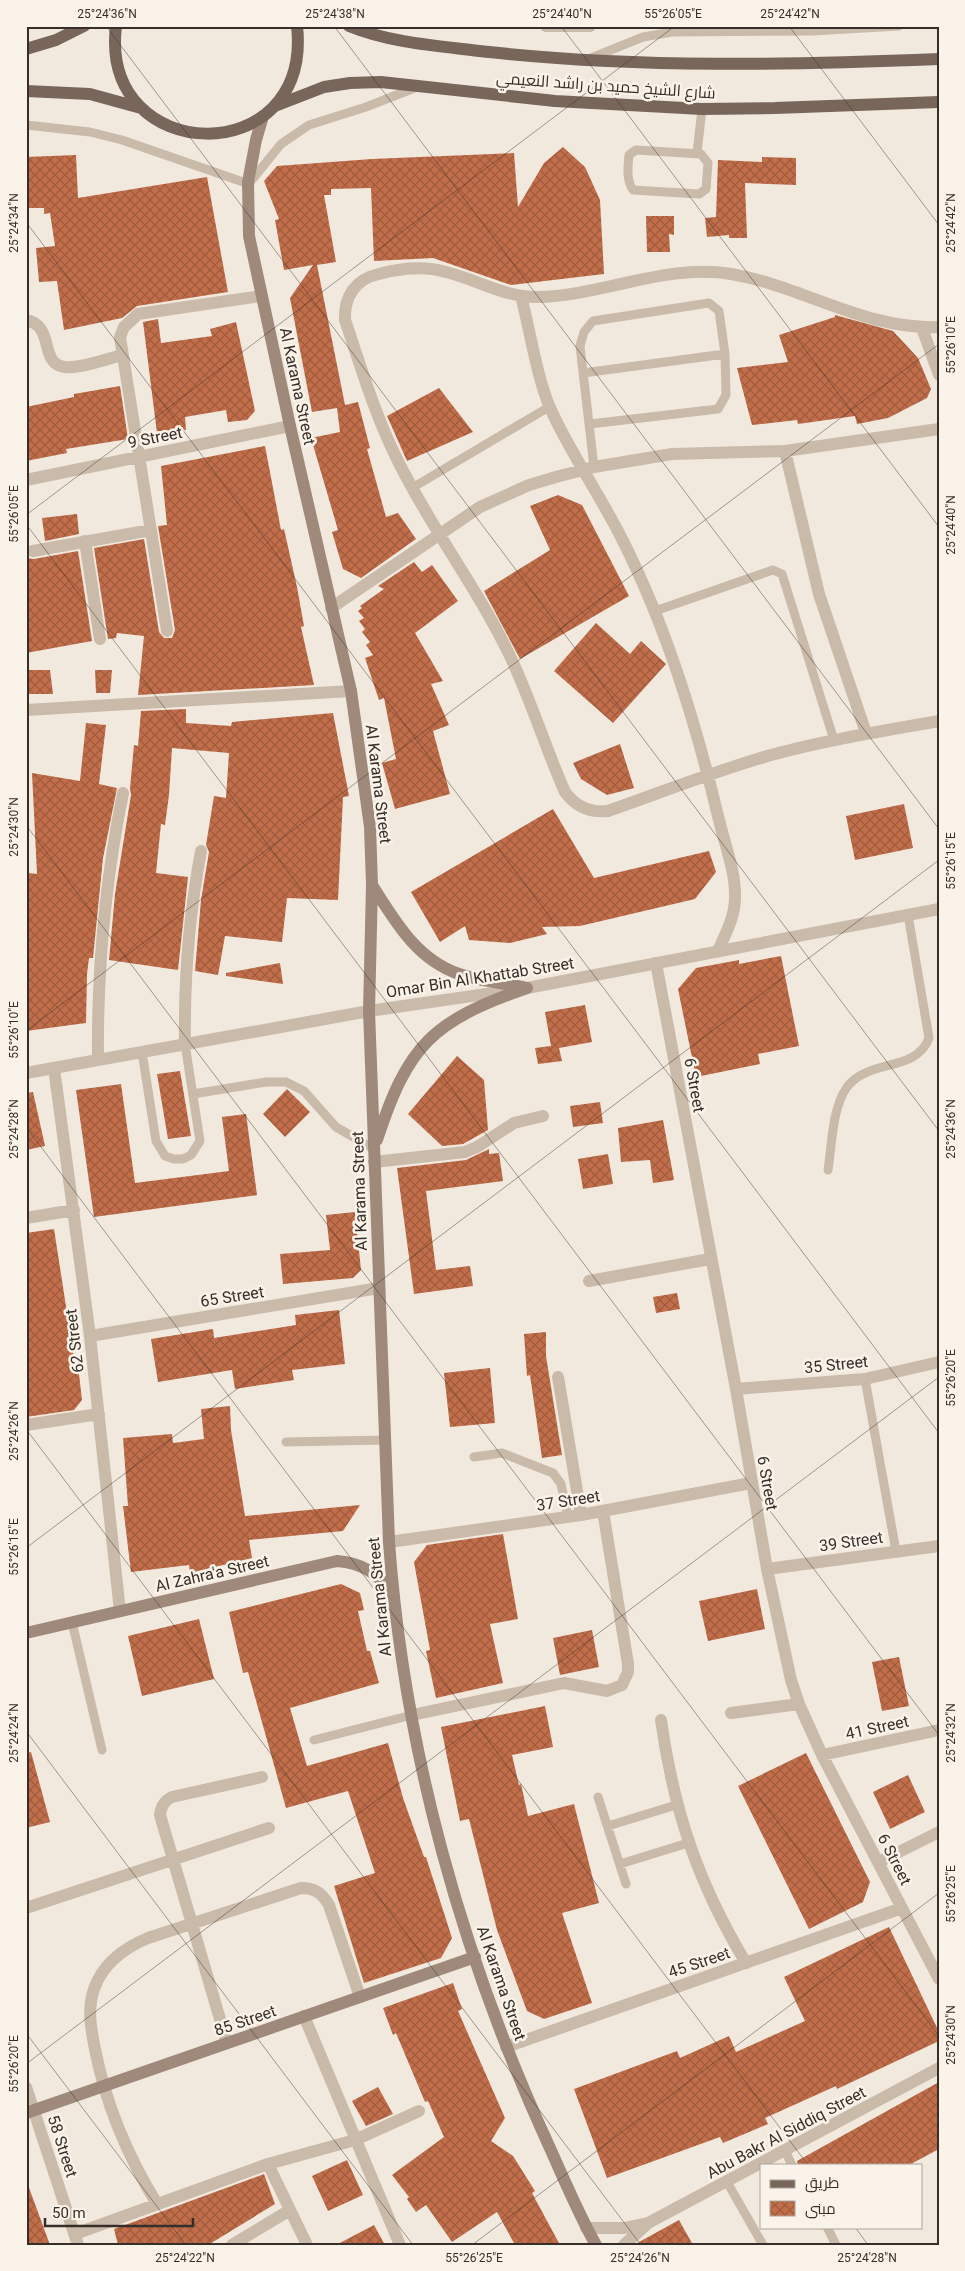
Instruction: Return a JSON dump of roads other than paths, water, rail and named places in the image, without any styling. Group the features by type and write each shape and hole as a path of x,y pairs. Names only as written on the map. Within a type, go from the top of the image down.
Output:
{"main road":[{"path":"26,49 56,40 84,26"},
{"path":"116,26 114,43 118,67 127,89 141,108 163,124 179,130 188,133 214,135 240,129 264,116 275,106 288,87 296,66 299,44 297,26"},
{"name":"شارع الشيخ حميد بن راشد النعيمي","path":"348,26 411,43 586,61 764,65 939,59"},
{"name":"شارع الشيخ حميد بن راشد النعيمي","path":"275,106 312,91 350,83 381,82 555,101 702,108 775,108 939,102"},
{"path":"26,90 90,94 141,108"},
{"name":"Al Karama Street","path":"264,116 256,140 248,182 249,236 350,691 370,827 372,885 370,1011 374,1156 389,1542 393,1597 412,1715 440,1837 475,1957 506,2047 586,2228 596,2245"},
{"path":"372,885 409,940 423,955 440,966 460,974 526,988"},
{"path":"374,1156 395,1088 417,1052 448,1023 465,1012 526,988"},
{"name":"Al Zahra'a Street","path":"26,1633 337,1561 364,1567 376,1574 393,1597"},
{"name":"85 Street","path":"30,2111 475,1957"}],"street":[{"path":"546,26 590,26"},
{"path":"939,327 922,328 870,319 746,277 717,272 687,272 552,296 521,296 489,288 445,272 417,268 379,274 367,278 356,285 348,295 345,308 345,320 382,427 412,488 509,655 561,783 571,800 588,810 608,811 708,775 771,755 866,733 939,721"},
{"path":"167,631 120,337 124,327 138,314 261,296"},
{"path":"521,296 549,407 589,469 655,611 682,685 708,775 735,887 734,912 718,952"},
{"path":"26,320 38,325 43,330 49,356 58,365 71,367 122,355"},
{"path":"922,328 939,375"},
{"name":"9 Street","path":"26,480 290,426"},
{"path":"332,608 438,533 480,507 529,485 589,469 672,454 785,451 939,429"},
{"path":"785,451 819,594 866,733"},
{"path":"33,550 151,530"},
{"path":"85,541 100,639"},
{"path":"26,710 350,691"},
{"path":"98,1060 98,999 102,919 112,847 123,793"},
{"path":"185,1044 184,1005 188,937 201,851"},
{"name":"Omar Bin Al Khattab Street","path":"26,1073 370,1011 526,988 939,909"},
{"name":"6 Street","path":"656,963 710,1259 736,1389 767,1569 799,1704 822,1755 939,1978"},
{"name":"62 Street","path":"54,1068 90,1336 120,1611"},
{"path":"374,1156 465,1152 477,1147 514,1123 543,1116"},
{"path":"26,1218 74,1210"},
{"path":"589,1281 710,1259"},
{"name":"65 Street","path":"90,1336 379,1288"},
{"name":"35 Street","path":"736,1389 865,1379 939,1362"},
{"path":"558,1377 581,1515"},
{"path":"26,1425 99,1414"},
{"name":"37 Street","path":"389,1542 581,1515 751,1483"},
{"path":"412,1715 564,1682 607,1691 622,1685 628,1672 628,1664 603,1511"},
{"name":"39 Street","path":"767,1569 939,1546"},
{"path":"731,1713 799,1704"},
{"path":"661,1720 676,1805 688,1843 704,1887 746,1963"},
{"name":"41 Street","path":"822,1755 939,1730"},
{"path":"227,2043 160,1815 163,1804 167,1800 262,1777"},
{"path":"26,1908 269,1828"},
{"path":"879,1862 939,1832"},
{"path":"157,2204 128,2153 102,2086 91,2027 90,2008 94,1989 102,1972 115,1957 130,1946 301,1888 318,1891 329,1905 360,1997"},
{"name":"45 Street","path":"506,2047 902,1908"},
{"path":"304,2016 400,2245"},
{"name":"Abu Bakr Al Siddiq Street","path":"760,2164 939,2068"},
{"name":"58 Street","path":"26,2087 30,2111 76,2239"},
{"path":"76,2239 157,2204 268,2164 355,2140 419,2111"},
{"path":"268,2164 307,2245"},
{"name":"Abu Bakr Al Siddiq Street","path":"624,2245 648,2223 760,2164"},
{"path":"232,2245 290,2210"},
{"name":"Abu Bakr Al Siddiq Street","path":"586,2228 618,2229 648,2223"}],"lane":[{"path":"586,61 644,37 672,32 803,31 898,26"},
{"path":"26,125 90,132 122,140 242,182 248,182 281,144 309,125 366,107 418,86"},
{"path":"697,153 702,108"},
{"path":"636,150 697,153 704,156 708,163 706,189 702,193 641,192 633,190 629,183 630,155 636,150"},
{"path":"589,469 590,424 580,346 584,332 593,321 709,303 719,311 725,354 726,394 718,409 590,424"},
{"path":"584,374 725,354"},
{"path":"412,488 549,407"},
{"path":"655,611 773,570 782,574 834,740"},
{"path":"828,1170 837,1113 846,1089 865,1071 918,1056 925,1048 929,1038 908,915"},
{"path":"142,1052 156,1141 166,1156 174,1159 183,1159 191,1155 200,1141 185,1044"},
{"path":"193,1094 266,1082 286,1082 304,1091 336,1127 374,1156"},
{"path":"865,1379 896,1551"},
{"path":"286,1442 385,1440"},
{"path":"474,1457 502,1453 553,1473 561,1484 568,1517"},
{"path":"72,1622 102,1750"},
{"path":"314,1740 412,1715"},
{"path":"598,1797 626,1884"},
{"path":"608,1826 676,1805"},
{"path":"620,1864 688,1843"},
{"path":"784,2151 791,2164"},
{"path":"727,2182 763,2245"},
{"path":"828,2228 836,2245"}]}
